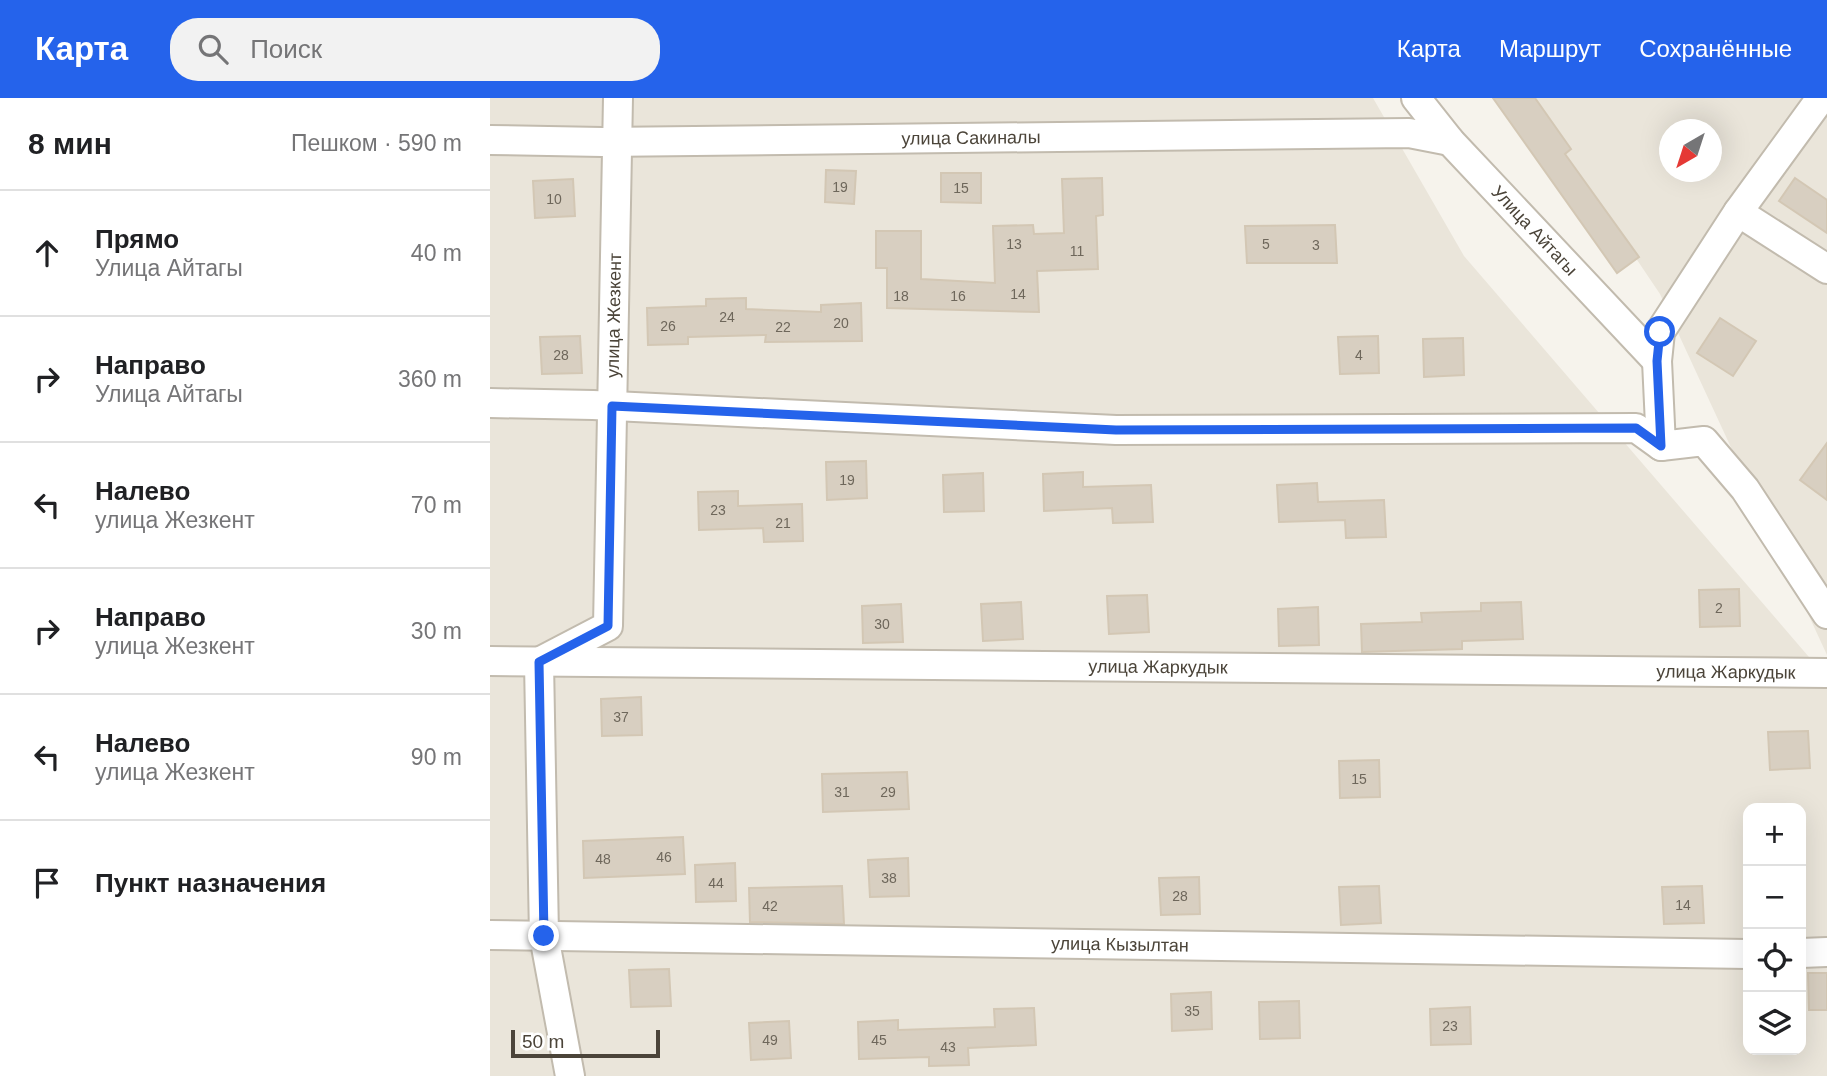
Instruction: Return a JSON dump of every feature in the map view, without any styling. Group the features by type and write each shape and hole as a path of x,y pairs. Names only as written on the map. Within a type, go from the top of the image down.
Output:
{"street":[{"name":"улица Жезкент","path":"539,662 608,626 618,98"},
{"name":"Улица Айтагы","path":"1416,98 1450,141 1657,361"},
{"path":"1661,446 1657,361 1660,332 1738,212 1821,98"},
{"name":"улица Сакиналы","path":"490,139 617,141 1409,133 1450,141"},
{"path":"1738,212 1827,269"},
{"path":"490,403 612,406 1116,430 1636,428 1661,446 1704,441 1745,489 1827,614"},
{"name":"улица Жаркудык","path":"490,662 1827,673"},
{"path":"539,662 544,936 570,1076"},
{"name":"улица Кызылтан","path":"490,935 1743,954"},
{"path":"1806,953 1827,952"}],"shaded area":[{"path":"490,98 1373,98 1464,256 1827,678 1827,1076 490,1076"},
{"path":"1528,98 1827,98 1827,655 1660,294"}],"building":[{"path":"1493,98 1535,98 1571,149 1565,154 1639,257 1617,273"},
{"path":"826,170 856,171 854,204 825,202"},
{"path":"941,173 981,173 981,203 941,202"},
{"path":"1102,178 1103,215 1096,216 1098,269 1037,271 1039,312 887,308 887,268 876,268 876,231 921,231 921,279 995,283 993,226 1033,225 1034,234 1064,233 1062,179"},
{"path":"1795,178 1827,200 1827,233 1779,201"},
{"path":"573,179 575,216 535,218 533,181"},
{"path":"1335,225 1337,263 1247,263 1245,226"},
{"path":"746,298 746,309 821,312 821,305 861,303 862,341 765,342 766,335 688,337 688,344 648,345 647,308 706,306 706,299"},
{"path":"1720,318 1756,341 1733,376 1697,353"},
{"path":"580,336 582,373 542,374 540,337"},
{"path":"1378,336 1379,373 1340,374 1338,337"},
{"path":"1463,338 1464,375 1424,377 1423,339"},
{"path":"1827,443 1827,500 1800,480"},
{"path":"866,461 867,498 827,500 826,462"},
{"path":"1083,472 1083,487 1151,485 1153,522 1113,523 1112,508 1044,511 1043,474"},
{"path":"983,473 984,511 944,512 943,475"},
{"path":"1317,483 1318,502 1384,500 1386,537 1346,538 1345,520 1279,522 1277,485"},
{"path":"738,491 738,506 802,504 803,541 764,542 763,528 699,530 698,492"},
{"path":"1739,589 1740,626 1700,627 1699,590"},
{"path":"1147,595 1149,632 1109,634 1107,596"},
{"path":"1021,602 1023,639 983,641 981,604"},
{"path":"1521,602 1523,639 1462,641 1462,649 1362,652 1361,624 1422,622 1421,613 1481,611 1481,603"},
{"path":"901,604 903,642 863,643 862,606"},
{"path":"1318,607 1319,645 1279,646 1278,609"},
{"path":"641,697 642,735 602,736 601,699"},
{"path":"1808,731 1810,768 1770,770 1768,732"},
{"path":"1379,760 1380,797 1340,798 1339,761"},
{"path":"907,772 909,809 823,812 822,774"},
{"path":"683,837 685,874 584,878 583,841"},
{"path":"908,858 909,896 870,897 868,860"},
{"path":"735,863 736,901 696,902 695,865"},
{"path":"1199,877 1200,914 1161,915 1159,878"},
{"path":"842,886 844,924 750,922 749,888"},
{"path":"1379,886 1381,923 1341,925 1339,887"},
{"path":"1702,886 1704,923 1664,924 1662,887"},
{"path":"669,969 671,1006 631,1007 629,970"},
{"path":"1808,973 1827,973 1827,1010 1809,1010"},
{"path":"1211,992 1212,1029 1172,1031 1171,994"},
{"path":"1299,1001 1300,1038 1260,1039 1259,1002"},
{"path":"1470,1007 1471,1044 1431,1045 1430,1009"},
{"path":"1034,1008 1036,1045 968,1048 969,1065 929,1066 929,1057 859,1059 858,1022 898,1020 898,1030 995,1027 994,1009"},
{"path":"789,1021 791,1058 751,1060 749,1023"}],"route":[{"path":"544,936 539,662 608,626 612,406 1116,430 1636,428 1661,446 1657,361 1660,332"}]}
